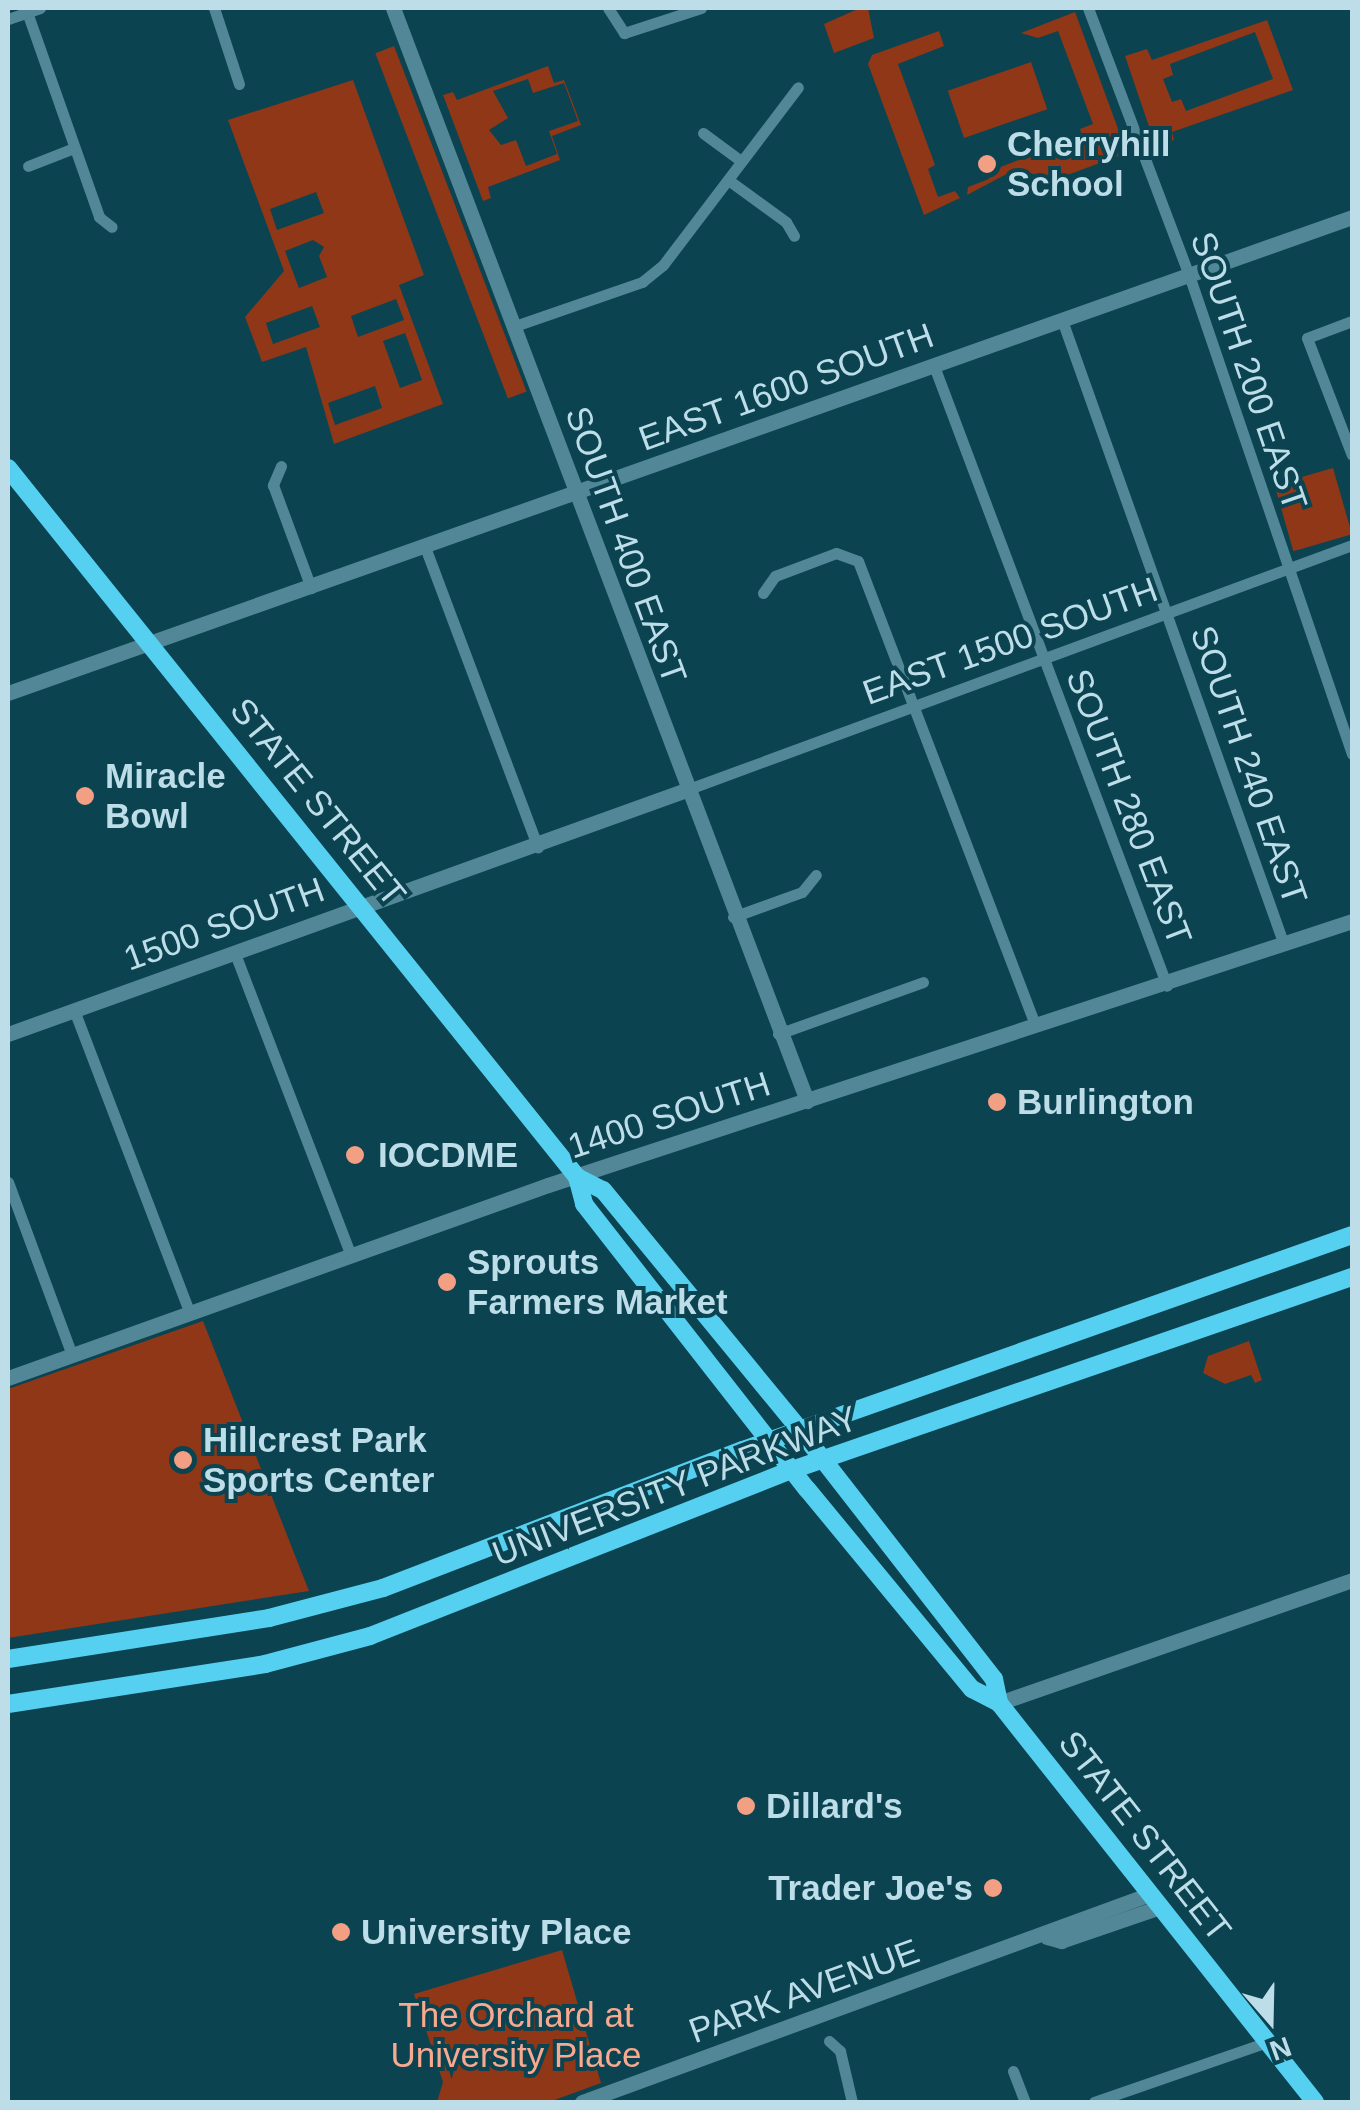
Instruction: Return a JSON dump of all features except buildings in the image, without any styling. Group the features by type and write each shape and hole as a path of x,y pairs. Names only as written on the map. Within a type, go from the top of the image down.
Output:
{"main road":[{"name":"STATE STREET","path":"8,468 577,1177 584,1204 792,1470 972,1690 999,1703 1314,2102"},
{"name":"STATE STREET","path":"577,1177 603,1190 800,1430 994,1678 999,1703"},
{"name":"UNIVERSITY PARKWAY","path":"8,1659 269,1618 383,1588 800,1430 1352,1234"},
{"name":"UNIVERSITY PARKWAY","path":"8,1704 265,1664 370,1636 792,1470 1352,1277"}],"street":[{"path":"8,19 40,8"},
{"path":"214,8 240,84"},
{"name":"SOUTH 400 EAST","path":"393,8 733,917 807,1101"},
{"path":"608,8 620,31 701,8"},
{"name":"SOUTH 200 EAST","path":"1088,8 1189,275 1287,569 1348,729 1352,754"},
{"path":"27,12 99,218 112,227"},
{"path":"512,327 642,282 731,182 741,161 798,88"},
{"path":"703,133 741,161"},
{"path":"28,166 74,148"},
{"path":"731,182 786,222 794,236"},
{"name":"EAST 1600 SOUTH","path":"8,693 1352,218"},
{"name":"SOUTH 240 EAST","path":"1062,320 1284,945"},
{"path":"1352,321 1307,338 1352,455"},
{"name":"SOUTH 280 EAST","path":"934,366 1167,986"},
{"path":"281,466 273,485 311,588"},
{"name":"EAST 1500 SOUTH","path":"686,790 1352,545"},
{"path":"425,547 538,847"},
{"path":"763,593 774,576 836,553 852,554 1035,1024"},
{"name":"1500 SOUTH","path":"8,1034 234,951 538,847 686,790"},
{"path":"733,917 802,892 816,876"},
{"name":"1400 SOUTH","path":"8,1378 577,1177 1035,1024 1167,986 1352,920"},
{"path":"234,951 351,1256"},
{"path":"778,1034 923,982"},
{"path":"74,1010 190,1314"},
{"path":"8,1182 72,1354"},
{"path":"999,1703 1352,1580"},
{"name":"PARK AVENUE","path":"582,2102 1047,1937 1060,1941 1155,1901"},
{"path":"829,2041 840,2051 849,2102"},
{"path":"1094,2102 1266,2042"},
{"path":"1013,2071 1024,2102"}],"green space":[{"path":"868,8 874,38 834,53 824,24"},
{"path":"1075,12 1127,153 1051,181 1018,168 967,195 968,187 989,179 987,172 1082,136 1080,129 1093,124 1058,31 1038,38 1021,33"},
{"path":"1267,20 1293,90 1172,132 1174,140 1156,147 1125,56 1147,49 1152,60","holes":["1255,32 1273,79 1186,111 1181,99 1172,102 1163,79 1173,75 1170,64"]},
{"path":"939,31 944,46 898,64 935,165 928,169 938,197 955,191 960,198 924,215 868,64 872,55"},
{"path":"394,46 527,391 508,399 375,53"},
{"path":"1031,62 1047,109 964,138 948,91"},
{"path":"548,66 554,83 564,80 581,125 552,136 560,160 488,187 491,198 483,201 443,95 453,92 457,100","holes":["528,79 533,93 564,83 578,121 549,131 557,154 526,166 516,140 501,145 489,130 508,118 493,91"]},
{"path":"353,80 424,275 399,285 443,404 334,444 306,347 262,362 245,317 284,271 228,120","holes":["316,192 324,213 277,230 270,209","313,240 324,247 319,256 327,277 299,288 285,251","396,299 404,320 358,337 351,316","312,306 320,327 273,344 266,323","405,333 422,380 400,388 383,341","375,386 382,408 335,425 328,403"]},
{"path":"1333,468 1352,534 1293,551 1274,485"},
{"path":"203,1321 309,1591 8,1638 8,1389"},
{"path":"1249,1341 1262,1380 1255,1383 1251,1375 1225,1384 1203,1373 1208,1356"},
{"name":"The Orchard at University Place","path":"562,1950 601,2083 549,2102 437,2102 443,2082 414,1994"}],"place":[{"name":"Cherryhill School","path":"987,164"},
{"name":"Miracle Bowl","path":"85,796"},
{"name":"Burlington","path":"997,1102"},
{"name":"IOCDME","path":"355,1155"},
{"name":"Sprouts Farmers Market","path":"447,1282"},
{"name":"Hillcrest Park Sports Center","path":"183,1460"},
{"name":"Dillard's","path":"746,1806"},
{"name":"Trader Joe's","path":"993,1888"},
{"name":"University Place","path":"341,1932"}]}
